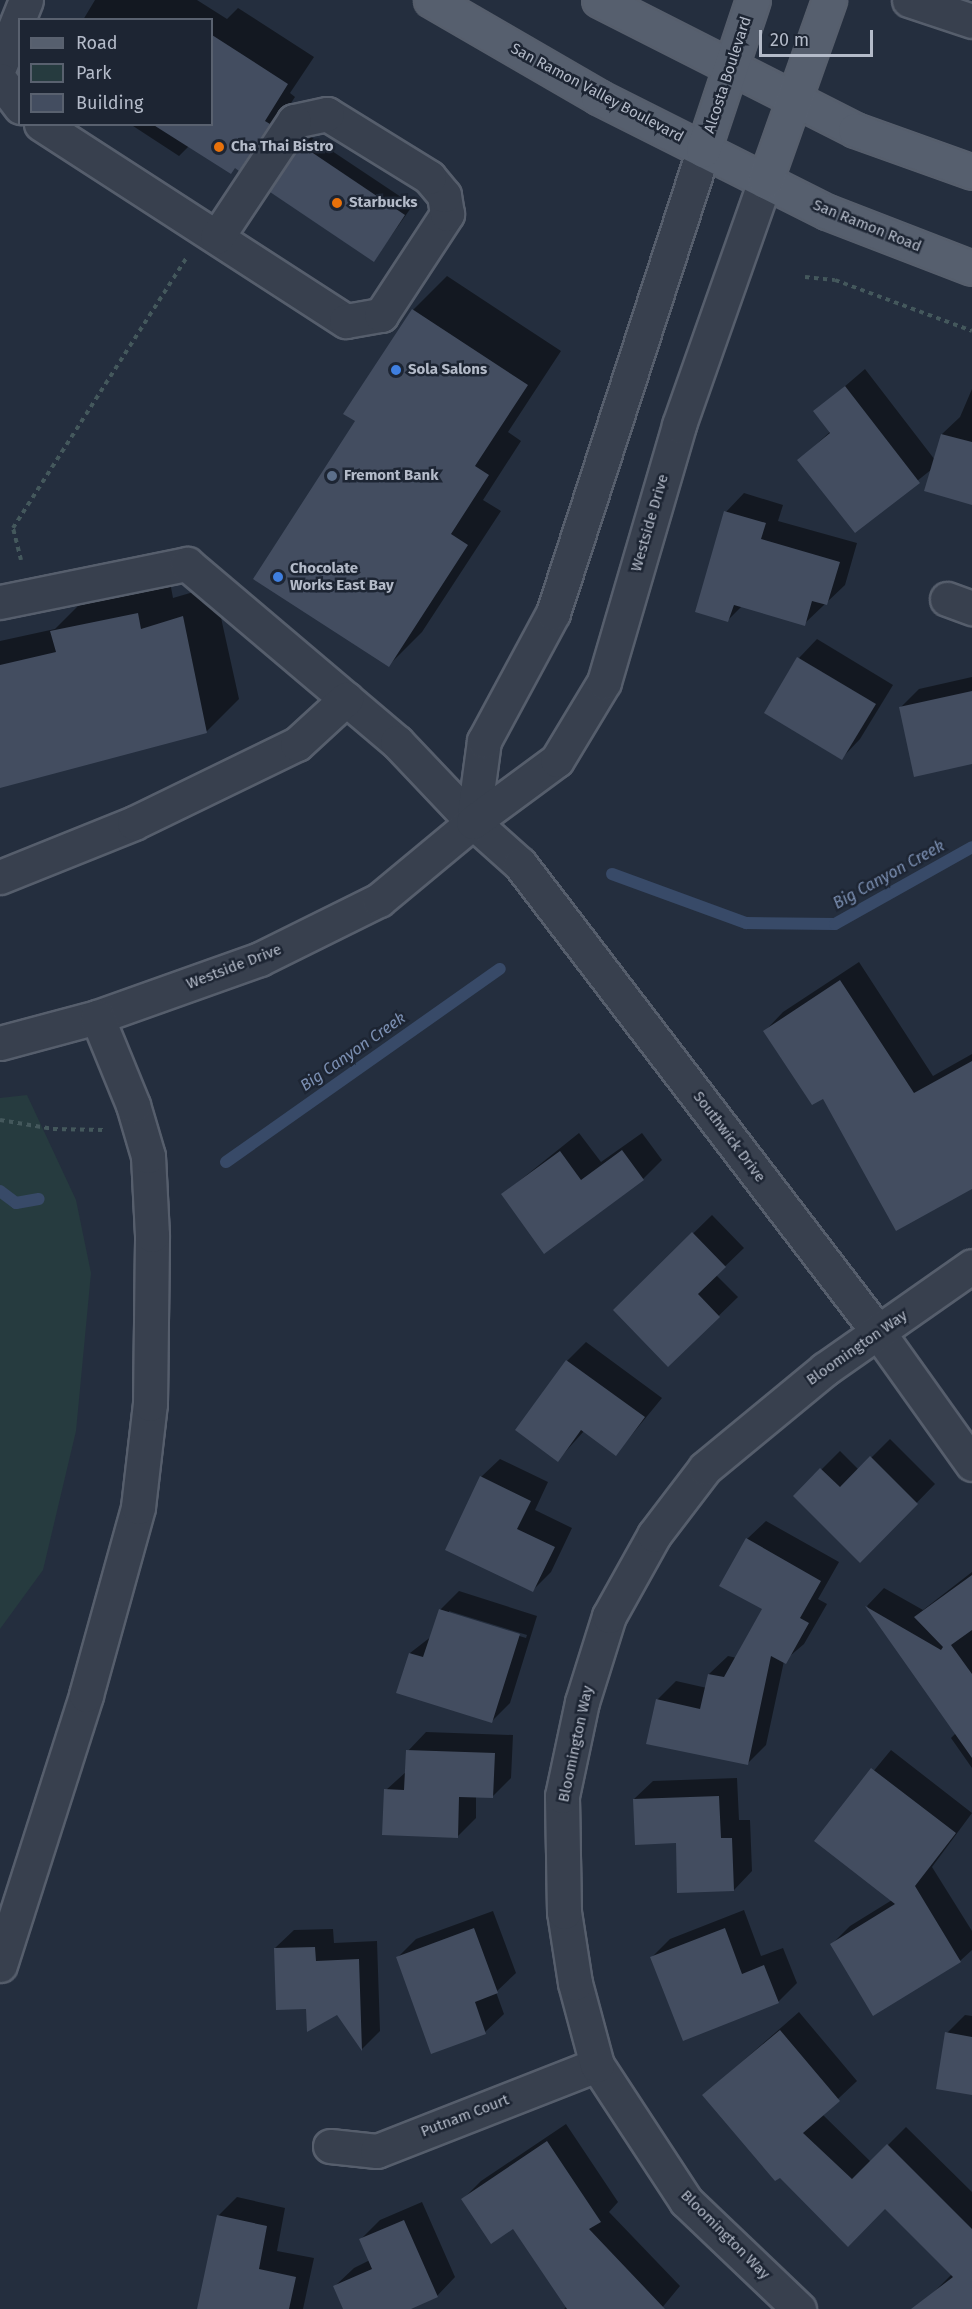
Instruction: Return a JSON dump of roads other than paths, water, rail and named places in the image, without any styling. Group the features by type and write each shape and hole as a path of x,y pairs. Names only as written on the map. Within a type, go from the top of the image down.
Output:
{"main road":[{"name":"San Ramon Valley Boulevard","path":"431,0 598,97 765,181"},
{"path":"599,0 855,130 972,172"},
{"name":"Alcosta Boulevard","path":"703,150 753,0"},
{"path":"765,181 829,0"},
{"name":"San Ramon Road","path":"765,181 827,212 972,268"}],"street":[{"path":"19,18 26,0"},
{"path":"921,2 972,21"},
{"path":"0,65 18,20"},
{"path":"0,80 18,103"},
{"path":"44,126 346,321 381,315 447,214 444,195 429,177 327,114 294,121 207,231"},
{"path":"473,822 484,741 553,613 703,150"},
{"name":"Westside Drive","path":"0,1042 97,1017 260,959 379,900 473,822 557,760 604,682 679,425 765,181"},
{"name":"Southwick Drive","path":"14,599 187,564 397,742 473,822 520,864 878,1332 972,1464"},
{"path":"0,877 134,823 297,744 346,699"},
{"path":"0,1965 86,1695 138,1507 150,1404 152,1235 148,1156 141,1130 97,1017"},
{"name":"Bloomington Way","path":"797,2308 686,2200 597,2065 575,1983 564,1912 562,1796 582,1702 609,1616 654,1535 705,1468 782,1403 972,1266"},
{"name":"Putnam Court","path":"330,2146 376,2151 597,2065"}],"waterway":[{"name":"Big Canyon Creek","path":"612,874 746,923 835,924 972,847"},
{"name":"Big Canyon Creek","path":"226,1162 500,969"},
{"name":"Big Canyon Creek","path":"0,1191 16,1203 39,1199"}],"place":[{"name":"Cha Thai Bistro","path":"219,147"},
{"name":"Starbucks","path":"337,203"},
{"name":"Sola Salons","path":"396,370"},
{"name":"Fremont Bank","path":"332,476"},
{"name":"Chocolate Works East Bay","path":"278,577"}]}
